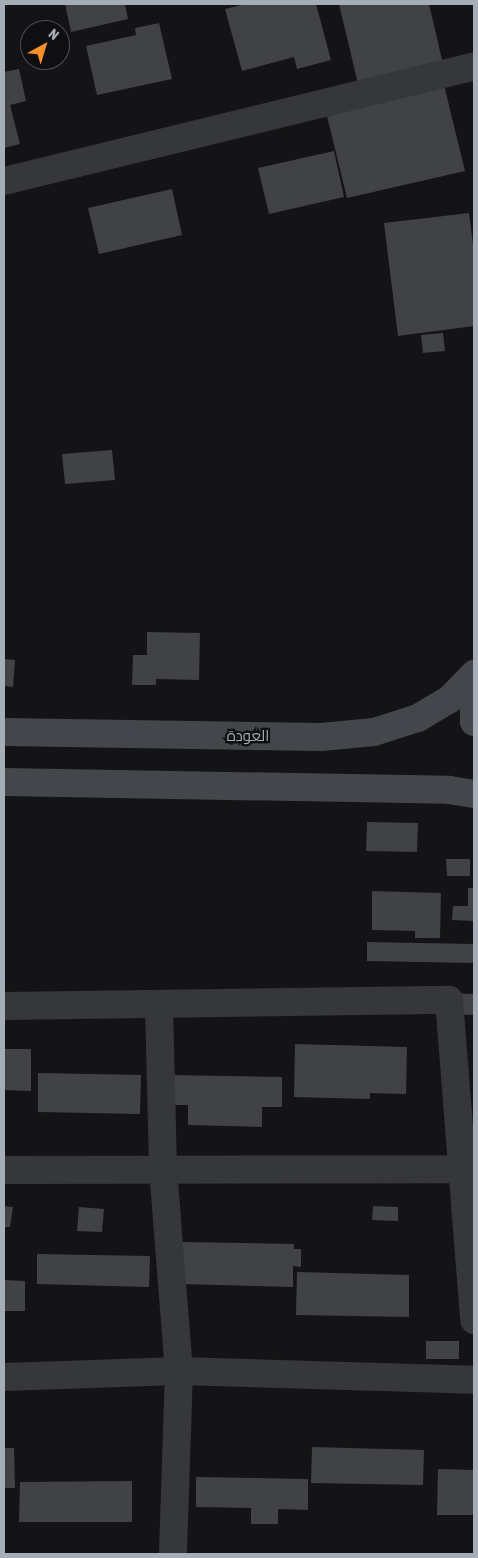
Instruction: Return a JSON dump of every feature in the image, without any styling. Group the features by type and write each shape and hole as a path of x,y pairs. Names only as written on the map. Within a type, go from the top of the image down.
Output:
{"main road":[{"name":"العودة","path":"4,732 321,737 374,732 418,718 450,698 474,674"},
{"path":"474,703 474,722"},
{"path":"4,782 430,790 474,794"}],"street":[{"path":"4,181 474,66"},
{"path":"4,1006 159,1006 449,1000 474,1320"},
{"path":"159,1006 163,1169 179,1371 173,1554"},
{"path":"4,1170 463,1169"},
{"path":"4,1377 179,1371 474,1380"}],"building":[{"path":"65,4 125,4 128,19 71,32 70,20"},
{"path":"245,4 316,4 331,60 297,69 294,57 242,71 225,9"},
{"path":"339,4 429,4 443,64 358,84"},
{"path":"159,23 172,79 97,95 86,46 136,35 135,28"},
{"path":"19,69 26,101 10,105 20,144 4,148 4,72"},
{"path":"444,85 465,171 347,198 326,112"},
{"path":"334,151 344,197 269,214 258,168"},
{"path":"172,189 182,235 99,254 88,208"},
{"path":"469,213 474,252 474,326 398,336 384,223"},
{"path":"443,333 445,351 423,353 421,335"},
{"path":"112,450 115,480 65,484 62,454"},
{"path":"147,632 200,633 199,680 156,679 156,685 132,685 133,655 147,655"},
{"path":"4,659 15,660 13,687 4,686"},
{"path":"367,822 418,823 417,852 366,851"},
{"path":"446,859 470,859 470,876 447,876"},
{"path":"468,888 474,888 474,921 452,920 453,906 468,906"},
{"path":"372,891 441,893 440,938 415,938 415,931 372,930"},
{"path":"367,942 474,944 474,963 367,961"},
{"path":"448,993 474,994 474,1015 448,1014"},
{"path":"295,1044 407,1047 406,1094 370,1093 370,1099 294,1097"},
{"path":"4,1049 31,1049 31,1091 4,1090"},
{"path":"38,1073 141,1075 140,1114 38,1112"},
{"path":"170,1075 282,1077 282,1107 262,1107 262,1127 188,1125 188,1105 169,1105"},
{"path":"4,1206 13,1207 10,1227 4,1227"},
{"path":"373,1206 398,1207 398,1221 372,1220"},
{"path":"79,1207 104,1209 102,1232 77,1231"},
{"path":"181,1242 294,1244 294,1249 301,1249 301,1267 293,1266 293,1287 181,1284"},
{"path":"37,1254 150,1256 149,1287 37,1284"},
{"path":"297,1272 409,1275 409,1317 296,1315"},
{"path":"4,1280 25,1281 25,1311 4,1311"},
{"path":"426,1341 459,1341 459,1359 426,1359"},
{"path":"312,1447 424,1450 423,1485 311,1483"},
{"path":"4,1448 14,1448 15,1488 4,1488"},
{"path":"438,1469 474,1470 474,1515 437,1515"},
{"path":"196,1477 308,1479 308,1510 278,1509 278,1524 251,1524 251,1508 196,1507"},
{"path":"132,1481 132,1522 19,1522 20,1482"}]}
